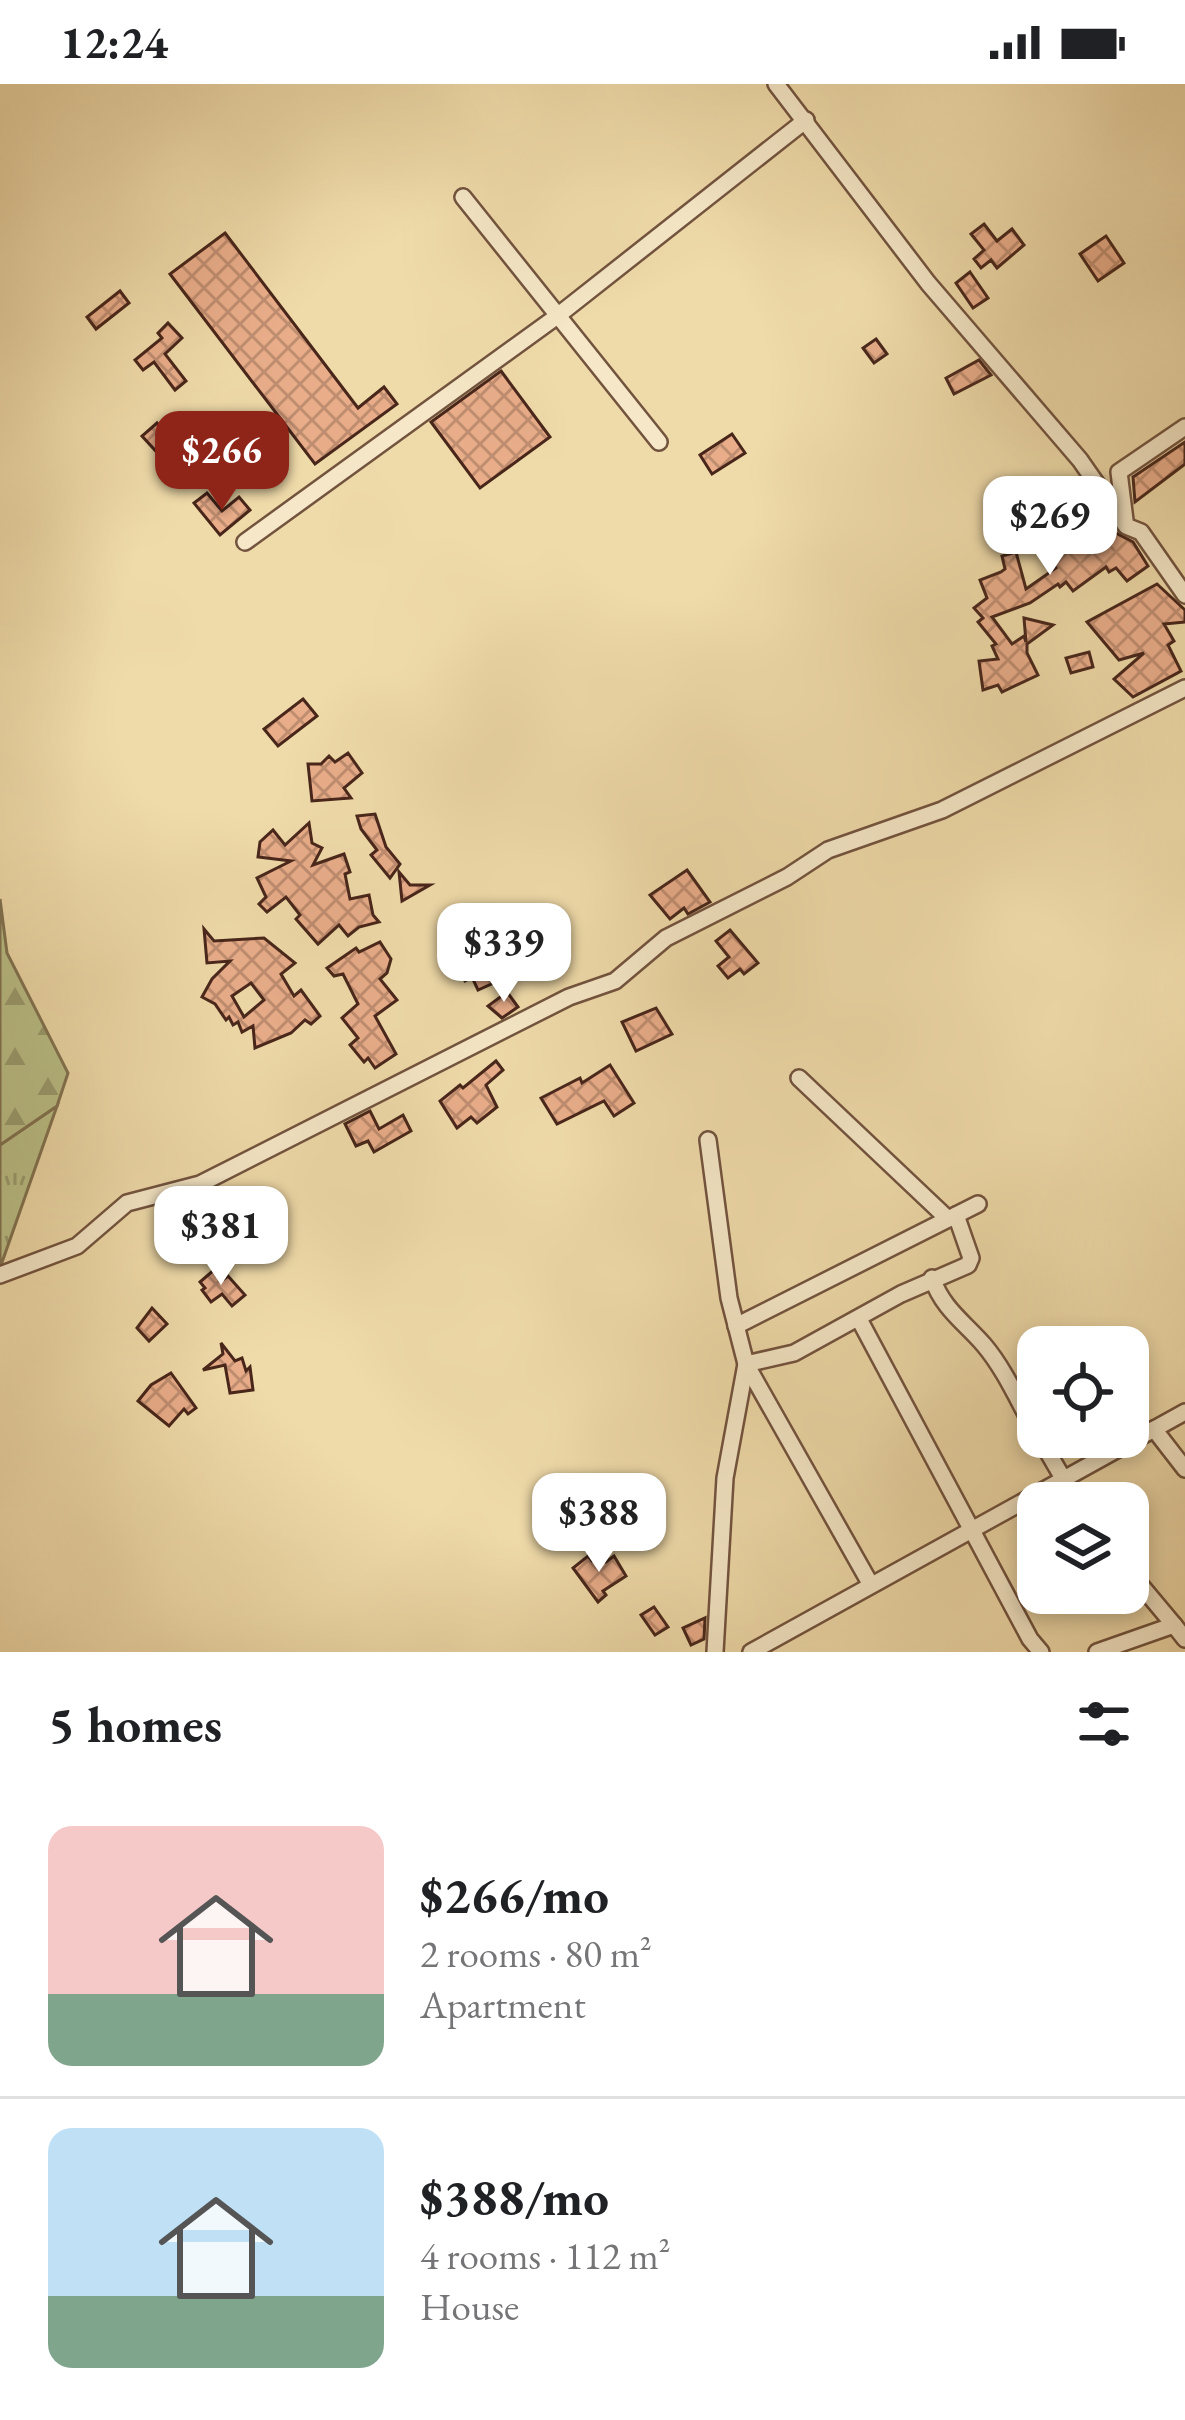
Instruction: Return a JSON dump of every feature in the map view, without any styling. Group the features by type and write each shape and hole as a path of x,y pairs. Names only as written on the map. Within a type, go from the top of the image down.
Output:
{"street":[{"path":"776,84 928,283 1080,460 1126,526 1141,532 1185,595"},
{"path":"245,542 556,317 806,120"},
{"path":"463,197 659,442"},
{"path":"1126,526 1119,472 1185,427"},
{"path":"0,1275 77,1246 128,1204 200,1184 569,998 615,981 666,938 787,877 828,850 942,810 1185,688"},
{"path":"746,1364 794,1353 932,1278 971,1262 952,1217 800,1078"},
{"path":"708,1140 746,1364 871,1585"},
{"path":"736,1326 978,1204"},
{"path":"932,1278 938,1296 985,1346 1017,1400"},
{"path":"859,1319 1030,1639 1042,1652"},
{"path":"715,1652 724,1478 746,1364"},
{"path":"1060,1482 1185,1412"},
{"path":"1154,1429 1185,1469"},
{"path":"751,1652 1017,1506"},
{"path":"1097,1652 1179,1632 1149,1596"}],"green space":[{"path":"0,899 7,953 68,1073 57,1106 0,1145"},
{"path":"57,1106 0,1268 0,1145"}],"building":[{"path":"984,224 997,241 1012,229 1024,245 997,268 991,260 981,268 974,259 984,250 971,234"},
{"path":"225,233 358,408 384,387 397,404 315,464 170,274"},
{"path":"1106,236 1124,263 1098,281 1080,254"},
{"path":"970,272 988,298 973,308 956,283"},
{"path":"120,291 129,303 96,329 87,317"},
{"path":"168,323 182,338 165,354 186,381 175,390 154,362 143,370 135,360 162,338 158,333"},
{"path":"876,339 887,354 874,363 863,348"},
{"path":"979,360 991,375 954,394 946,378"},
{"path":"501,371 550,437 480,488 431,422"},
{"path":"157,423 172,442 182,432 200,449 176,473 142,436"},
{"path":"732,434 745,453 712,474 700,455"},
{"path":"1185,442 1185,464 1135,502 1133,477"},
{"path":"1083,485 1116,533 1133,542 1148,566 1127,581 1116,568 1109,572 1106,567 1073,591 1066,582 1058,584 1030,603 992,617 1012,644 1024,636 1026,642 1024,618 1053,625 1027,644 1038,675 1002,692 998,685 983,690 979,661 998,659 992,646 996,644 978,622 983,618 974,608 987,598 980,580 1005,569 1002,556 1016,552 1026,589 1056,568 1024,522 1055,499 1085,492"},
{"path":"207,493 222,511 239,497 250,510 220,535 194,503"},
{"path":"1157,584 1185,610 1185,622 1164,624 1174,641 1168,645 1181,671 1133,697 1114,679 1144,653 1119,660 1087,622"},
{"path":"1089,652 1093,667 1071,673 1066,658"},
{"path":"303,699 317,716 278,746 264,729"},
{"path":"348,753 362,773 344,788 351,798 312,801 308,764 321,764 329,756 335,762"},
{"path":"375,814 386,847 400,864 390,878 371,855 377,850 357,816"},
{"path":"309,823 312,843 322,848 313,865 344,854 350,899 369,895 379,922 359,927 348,936 339,925 318,944 296,919 300,915 286,897 267,912 259,904 266,897 257,878 291,861 258,857 260,842 273,830 285,845"},
{"path":"687,870 710,902 688,914 684,908 670,919 650,895"},
{"path":"399,872 410,885 430,885 402,901"},
{"path":"204,929 214,941 264,938 295,963 281,974 294,996 301,990 320,1016 255,1048 253,1026 242,1032 238,1022 233,1025 202,997 230,961 207,963","holes":["251,983 264,1000 244,1017 232,996"]},
{"path":"730,930 758,963 728,978 718,966 729,957 716,941"},
{"path":"487,937 502,963 493,968 498,981 478,990 472,977 465,981 450,954"},
{"path":"380,942 391,959 380,979 397,1000 375,1016 396,1054 375,1068 350,1045 358,1038 342,1018 358,1004 343,974 334,976 327,968 356,948 359,952"},
{"path":"507,992 518,1007 502,1018 488,1006"},
{"path":"656,1008 672,1034 636,1051 622,1022"},
{"path":"496,1061 503,1070 486,1085 497,1107 477,1123 471,1117 457,1128 440,1101"},
{"path":"610,1065 634,1103 614,1116 604,1101 557,1124 541,1098 580,1078 582,1083"},
{"path":"370,1111 379,1129 403,1115 411,1131 374,1152 368,1141 356,1146 345,1124"},
{"path":"215,1269 245,1295 232,1306 222,1294 211,1302 202,1290 200,1282"},
{"path":"152,1308 167,1324 149,1341 137,1328"},
{"path":"221,1343 235,1361 242,1358 246,1371 250,1367 253,1390 230,1393 225,1365 203,1370 223,1354"},
{"path":"171,1373 196,1408 188,1414 184,1409 169,1426 138,1401 151,1385"},
{"path":"600,1555 606,1562 614,1556 626,1576 603,1591 606,1595 598,1602 573,1568 588,1556 592,1561"},
{"path":"654,1607 668,1627 655,1635 641,1615"},
{"path":"705,1618 704,1639 691,1645 683,1628"}]}
